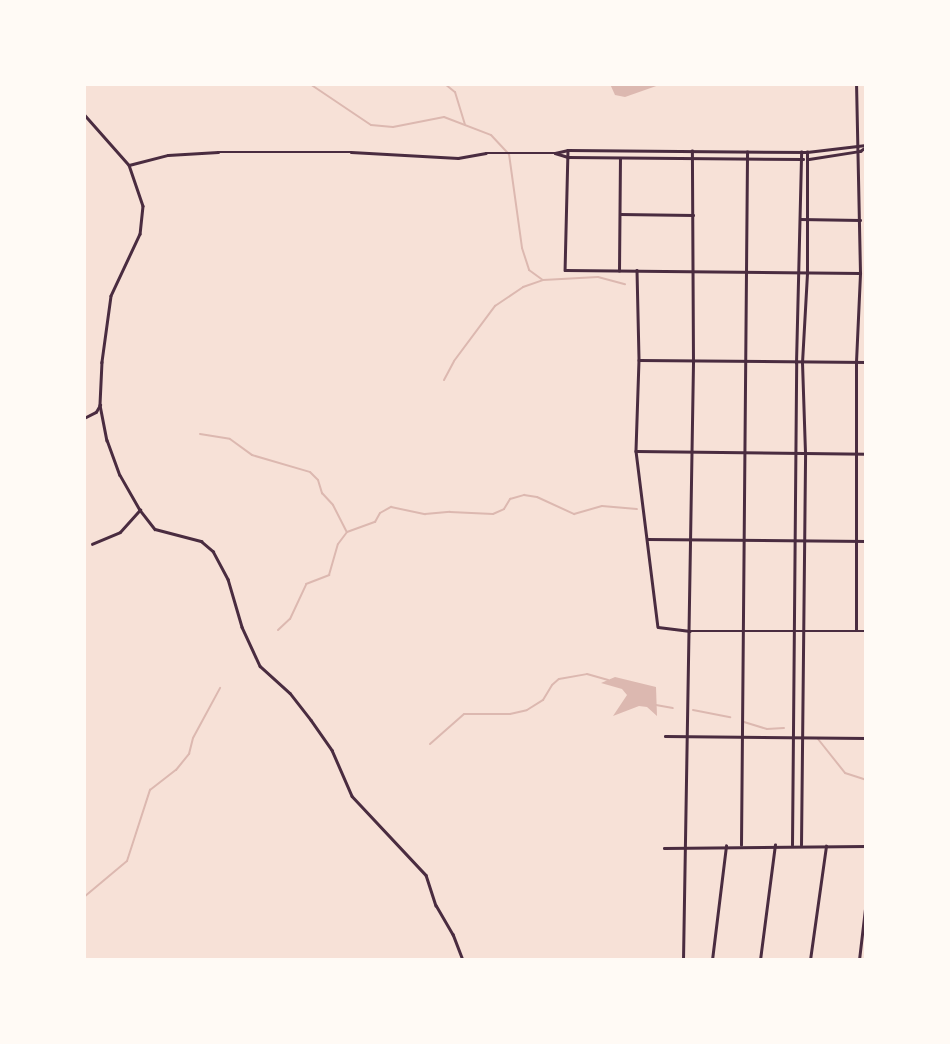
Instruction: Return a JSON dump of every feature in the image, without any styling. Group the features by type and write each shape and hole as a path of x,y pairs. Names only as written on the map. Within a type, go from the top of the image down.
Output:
{"street":[{"path":"856,84 860,151 860,273 856,362 856,630"},
{"path":"84,114 129,165 141,194 143,219 135,247 111,296 100,405 107,440 120,475 139,510 155,529 195,538 213,551 228,579 242,627 260,666 290,693 311,720 332,750 352,796 426,875 436,905 453,934 463,960"},
{"path":"129,165 167,155 218,152 370,152 458,158 486,153 555,153 568,149 807,152 859,144 866,146"},
{"path":"555,153 568,157 808,159 860,151 866,146"},
{"path":"568,149 565,270 860,273"},
{"path":"619,271 620,150"},
{"path":"683,960 693,362 692,151"},
{"path":"741,845 747,152"},
{"path":"792,845 796,363 801,152"},
{"path":"801,845 805,453 802,363 807,273 807,152"},
{"path":"620,214 693,215"},
{"path":"800,219 860,220"},
{"path":"637,271 639,360 636,451 658,627 690,631 866,631"},
{"path":"639,360 866,362"},
{"path":"84,418 96,412 100,405"},
{"path":"636,451 866,454"},
{"path":"92,544 120,532 139,510"},
{"path":"647,539 866,541"},
{"path":"665,736 866,737"},
{"path":"664,848 741,845 866,846"},
{"path":"760,960 775,845"},
{"path":"712,960 726,846"},
{"path":"810,960 826,846"},
{"path":"859,960 866,900"}],"shaded area":[{"path":"610,84 662,84 625,97 615,95"},
{"path":"615,677 656,687 657,716 647,707 639,706 613,716 627,695 622,689 601,683"}],"waterway":[{"path":"310,84 371,125 393,127 444,117 491,135 509,154 522,248 529,270 543,280 598,277 625,284"},
{"path":"445,84 455,92 465,125"},
{"path":"444,380 454,361 495,306 523,287 543,280"},
{"path":"200,434 230,439 252,455 310,472 318,480 322,493 333,505 347,532 375,522 380,513 391,507 425,514 493,514 504,509 510,499 524,495 537,497 574,514 602,506 637,509"},
{"path":"278,630 290,619 306,584 329,575 338,544 347,532"},
{"path":"430,744 464,714 510,714 527,710 543,700 559,679 587,674 608,680"},
{"path":"84,897 127,861 150,790 176,770 189,754 193,738 220,688"},
{"path":"656,705 673,708"},
{"path":"693,710 730,717"},
{"path":"744,722 767,729 784,728"},
{"path":"818,739 845,773 866,780"}]}
